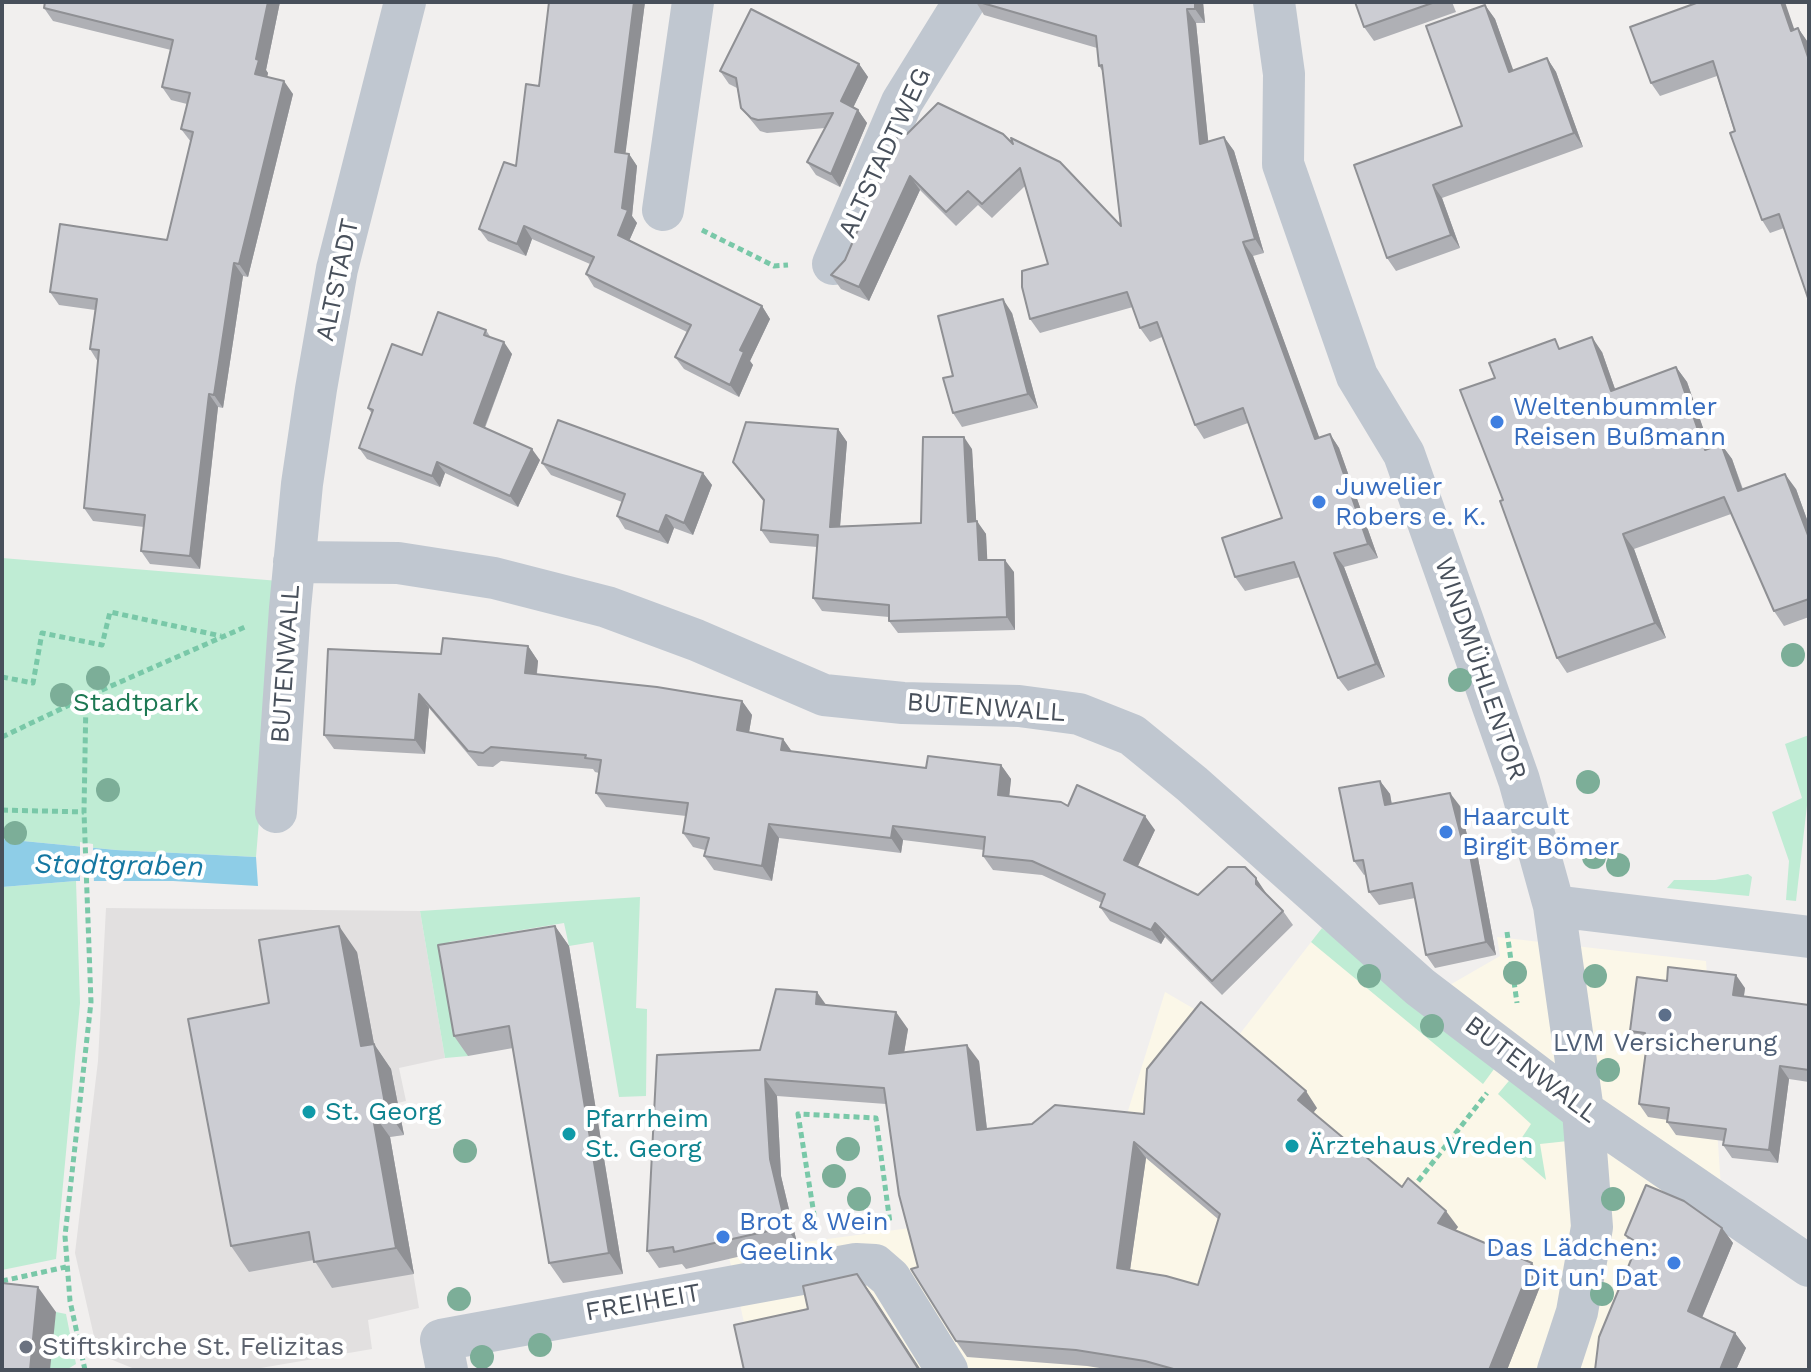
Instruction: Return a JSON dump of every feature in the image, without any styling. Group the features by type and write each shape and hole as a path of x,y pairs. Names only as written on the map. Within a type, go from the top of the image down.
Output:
{"street":[{"name":"ALTSTADT","path":"294,562 313,405 337,269 405,2"},
{"path":"663,210 693,2"},
{"name":"ALTSTADTWEG","path":"833,264 902,102 964,2"},
{"name":"WINDMÜHLENTOR","path":"1274,2 1284,74 1283,164 1357,376 1404,454 1519,780 1554,906 1583,1111 1592,1227 1577,1312 1558,1370"},
{"name":"BUTENWALL","path":"276,812 294,562 398,563 494,578 607,607 696,640 824,695 903,703 1019,706 1079,714 1132,735 1192,784 1420,987 1583,1111 1809,1266"},
{"path":"1554,906 1809,937"},
{"name":"FREIHEIT","path":"447,1370 441,1340 823,1269 856,1264 875,1265"},
{"path":"875,1265 890,1278 947,1370"}],"path":[{"path":"663,210 774,266 833,264"},
{"path":"2,737 290,608"},
{"path":"2,677 33,683 42,633 102,645 110,612 224,636"},
{"path":"85,1370 70,1301 65,1236 91,1002 84,812 86,697"},
{"path":"2,810 84,812"},
{"path":"1406,1200 1415,1181 1515,1058 1522,1045 1507,932"},
{"path":"823,1269 798,1114 876,1118 891,1221 875,1265"},
{"path":"2,1281 66,1267"}],"shaded area":[{"path":"106,908 420,911 445,1058 399,1068 406,1101 398,1103 404,1135 390,1137 419,1308 368,1320 372,1349 249,1370 137,1370 98,1354 75,1253 98,1061"},
{"path":"1322,928 1415,1005 1500,956 1497,937 1706,961 1724,1234 1669,1370 755,1370 729,1257 797,1243 925,1226 1123,1127 1165,992 1239,1035"}],"green space":[{"name":"Stadtpark","path":"2,558 279,581 256,857 116,850 2,839"},
{"path":"1809,735 1809,788 1796,901 1786,900 1789,861 1772,812 1802,798 1785,744"},
{"path":"1748,874 1752,877 1749,896 1667,888 1674,880 1715,880"},
{"path":"76,881 80,1003 56,1259 2,1270 2,887"},
{"path":"640,897 636,1008 647,1009 646,1096 619,1097 593,942 569,946 564,923 449,942 468,1056 445,1058 420,911"},
{"path":"1322,928 1497,1065 1483,1084 1311,942"},
{"path":"1513,1076 1561,1107 1568,1141 1540,1144 1546,1180 1513,1151 1531,1124 1498,1094"},
{"path":"56,1312 66,1314 76,1364 66,1370 47,1370"}],"water":[{"name":"Stadtgraben","path":"2,839 116,850 256,857 258,886 173,881 76,881 2,887"}],"pier":[{"path":"80,842 93,844 94,885 80,885"}],"building":[{"path":"45,2 268,2 255,74 284,81 239,264 234,263 214,395 209,394 190,556 141,551 145,515 84,508 99,350 90,349 97,299 50,292 60,224 167,240 193,132 181,129 190,93 162,87 173,40 44,8"},
{"path":"549,2 634,2 615,152 629,154 622,208 628,210 618,235 762,306 740,350 744,352 730,385 675,357 691,325 586,274 594,257 524,226 517,244 479,229 504,162 516,166 526,84 539,86"},
{"path":"979,2 1195,2 1195,9 1187,9 1200,144 1224,137 1255,239 1243,242 1315,439 1330,434 1368,544 1334,553 1376,664 1338,678 1294,562 1235,577 1222,538 1282,518 1243,408 1195,425 1157,322 1140,328 1127,292 1030,319 1022,287 1022,271 1048,264 1020,168 982,204 968,191 946,212 910,176 859,287 831,275 845,260 900,131 907,134 938,103 1003,134 1013,144 1011,138 1060,162 1121,226 1096,36"},
{"path":"1355,2 1435,2 1364,27"},
{"path":"1699,2 1781,2 1791,31 1798,28 1809,60 1809,301 1779,214 1762,220 1730,133 1735,131 1713,61 1651,83 1630,27"},
{"path":"1485,5 1509,72 1547,58 1574,133 1433,185 1451,235 1387,258 1354,165 1462,126 1426,26"},
{"path":"751,9 859,64 841,101 858,110 831,174 807,162 833,113 758,120 751,118 741,108 736,78 720,71"},
{"path":"1003,299 1028,394 953,413 943,378 953,376 938,316"},
{"path":"438,312 486,330 484,335 504,342 474,423 532,449 510,496 437,462 432,476 359,448 373,410 368,408 392,344 422,355"},
{"path":"1592,337 1611,391 1676,367 1705,450 1721,444 1738,491 1785,474 1809,538 1809,599 1774,611 1724,497 1623,534 1655,623 1557,658 1500,501 1503,500 1460,390 1495,378 1489,363 1555,339 1559,349"},
{"path":"558,420 703,473 684,523 666,515 659,532 617,516 625,494 542,463"},
{"path":"746,422 838,429 830,527 921,523 923,437 964,437 968,522 977,521 979,560 1005,560 1007,617 889,621 889,605 813,598 818,535 761,530 764,500 733,462"},
{"path":"443,638 528,646 525,673 657,687 742,701 737,730 783,739 781,750 926,768 928,756 1001,765 998,795 1061,802 1068,806 1077,785 1145,816 1124,860 1198,895 1228,867 1245,867 1256,878 1256,884 1283,911 1212,981 1155,923 1151,930 1100,907 1105,894 1032,861 983,856 985,837 893,826 891,838 769,824 762,866 704,856 709,838 683,833 688,803 596,793 601,760 585,758 586,755 491,747 483,753 468,751 419,694 415,740 324,735 328,649 441,654"},
{"path":"1380,781 1385,805 1450,793 1462,840 1466,839 1468,844 1486,942 1426,955 1412,883 1369,892 1363,860 1354,861 1339,788"},
{"name":"St. Georg","path":"339,926 361,1046 374,1044 386,1109 372,1112 396,1248 314,1262 309,1232 231,1246 188,1019 269,1003 259,940"},
{"name":"Pfarrheim St. Georg","path":"555,926 609,1253 549,1263 509,1026 454,1036 438,945"},
{"path":"1668,967 1736,975 1733,995 1809,1005 1809,1070 1780,1066 1769,1150 1723,1145 1726,1129 1667,1122 1669,1108 1639,1104 1647,1043 1643,1043 1645,1033 1630,1031 1637,977 1667,981"},
{"path":"776,989 817,992 816,1004 896,1012 889,1054 967,1045 977,1130 1032,1124 1055,1105 1144,1114 1147,1069 1201,1002 1306,1091 1298,1100 1402,1187 1408,1178 1446,1211 1438,1223 1532,1263 1489,1370 1177,1370 1145,1361 1076,1350 956,1341 911,1269 918,1267 899,1195 884,1088 765,1079 770,1159 786,1227 674,1252 673,1247 647,1251 657,1055 760,1050","holes":["1134,1142 1220,1214 1198,1285 1117,1268"]},
{"path":"1646,1185 1684,1201 1722,1228 1688,1311 1735,1333 1720,1370 1595,1370 1599,1337 1638,1243 1625,1235"},
{"path":"857,1274 919,1370 744,1370 734,1325 808,1309 803,1286"},
{"name":"Stiftskirche St. Felizitas","path":"2,1283 38,1287 30,1370 2,1370"}],"place":[{"name":"Weltenbummler Reisen Bußmann","path":"1497,422"},
{"name":"Juwelier Robers e. K.","path":"1319,502"},
{"name":"Haarcult Birgit Bömer","path":"1446,832"},
{"name":"LVM Versicherung","path":"1665,1015"},
{"name":"St. Georg","path":"309,1112"},
{"name":"Pfarrheim St. Georg","path":"569,1134"},
{"name":"Ärztehaus Vreden","path":"1292,1146"},
{"name":"Brot & Wein Geelink","path":"723,1237"},
{"name":"Das Lädchen: Dit un' Dat","path":"1674,1263"},
{"name":"Stiftskirche St. Felizitas","path":"26,1347"}]}
